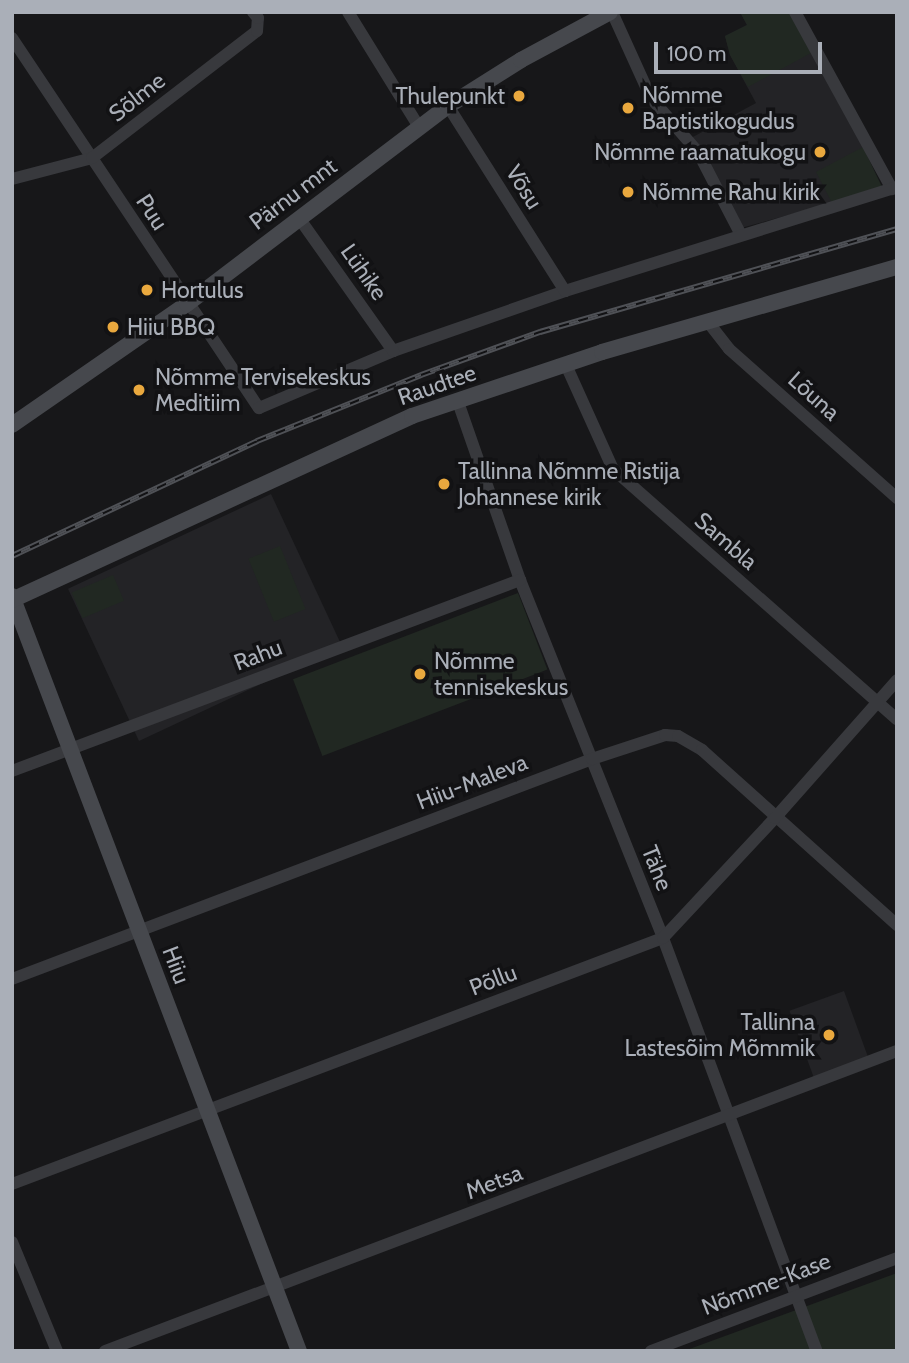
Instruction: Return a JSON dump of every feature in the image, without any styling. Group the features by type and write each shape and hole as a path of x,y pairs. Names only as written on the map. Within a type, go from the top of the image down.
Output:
{"street":[{"name":"Sõlme","path":"12,180 92,158 257,31 258,18 253,12"},
{"path":"348,12 419,127"},
{"path":"611,12 651,98 699,153 741,235"},
{"name":"Pärnu mnt","path":"12,425 187,304 448,106 521,60 611,12"},
{"path":"795,12 894,188"},
{"name":"Puu","path":"12,38 187,304 259,408"},
{"name":"Võsu","path":"448,106 565,290"},
{"name":"Raudtee","path":"259,408 393,351 565,290 894,188"},
{"name":"Lühike","path":"299,218 393,351"},
{"name":"Raudtee","path":"13,598 412,416 708,321 897,267"},
{"name":"Lõuna","path":"708,321 729,349 897,498"},
{"name":"Sambla","path":"566,365 612,469 897,719"},
{"name":"Tähe","path":"458,402 520,580 663,939 817,1351"},
{"name":"Rahu","path":"12,771 520,580"},
{"name":"Hiiu","path":"13,598 299,1351"},
{"name":"Põllu","path":"12,1184 663,939 897,680"},
{"name":"Hiiu-Maleva","path":"12,979 592,759 665,735 678,736 702,750 897,925"},
{"name":"Metsa","path":"105,1351 897,1051"},
{"path":"12,1242 57,1351"},
{"name":"Nõmme-Kase","path":"651,1351 897,1258"}],"shaded area":[{"path":"740,12 789,12 863,147 832,203 741,228 691,138 756,103 730,55 725,36 747,25"},
{"path":"740,12 789,12 811,53 748,87 730,55 725,36 747,25"},
{"path":"863,147 882,187 832,203 816,172"},
{"path":"271,494 342,646 139,741 68,589"},
{"path":"280,546 305,609 274,622 248,559"},
{"path":"113,575 124,601 83,618 72,593"},
{"name":"Nõmme tennisekeskus","path":"518,593 547,670 322,756 293,679"},
{"name":"Tallinna Lastesõim Mõmmik","path":"844,991 868,1058 814,1078 789,1011"},
{"path":"897,1273 897,1351 684,1351"}],"railway":[{"path":"12,556 257,441 421,375 540,332 897,229"}],"place":[{"name":"Thulepunkt","path":"519,96"},
{"name":"Nõmme Baptistikogudus","path":"628,108"},
{"name":"Nõmme raamatukogu","path":"820,152"},
{"name":"Nõmme Rahu kirik","path":"628,192"},
{"name":"Hortulus","path":"147,290"},
{"name":"Hiiu BBQ","path":"113,327"},
{"name":"Nõmme Tervisekeskus Meditiim","path":"139,390"},
{"name":"Tallinna Nõmme Ristija Johannese kirik","path":"444,484"},
{"name":"Nõmme tennisekeskus","path":"420,674"},
{"name":"Tallinna Lastesõim Mõmmik","path":"829,1035"}]}
